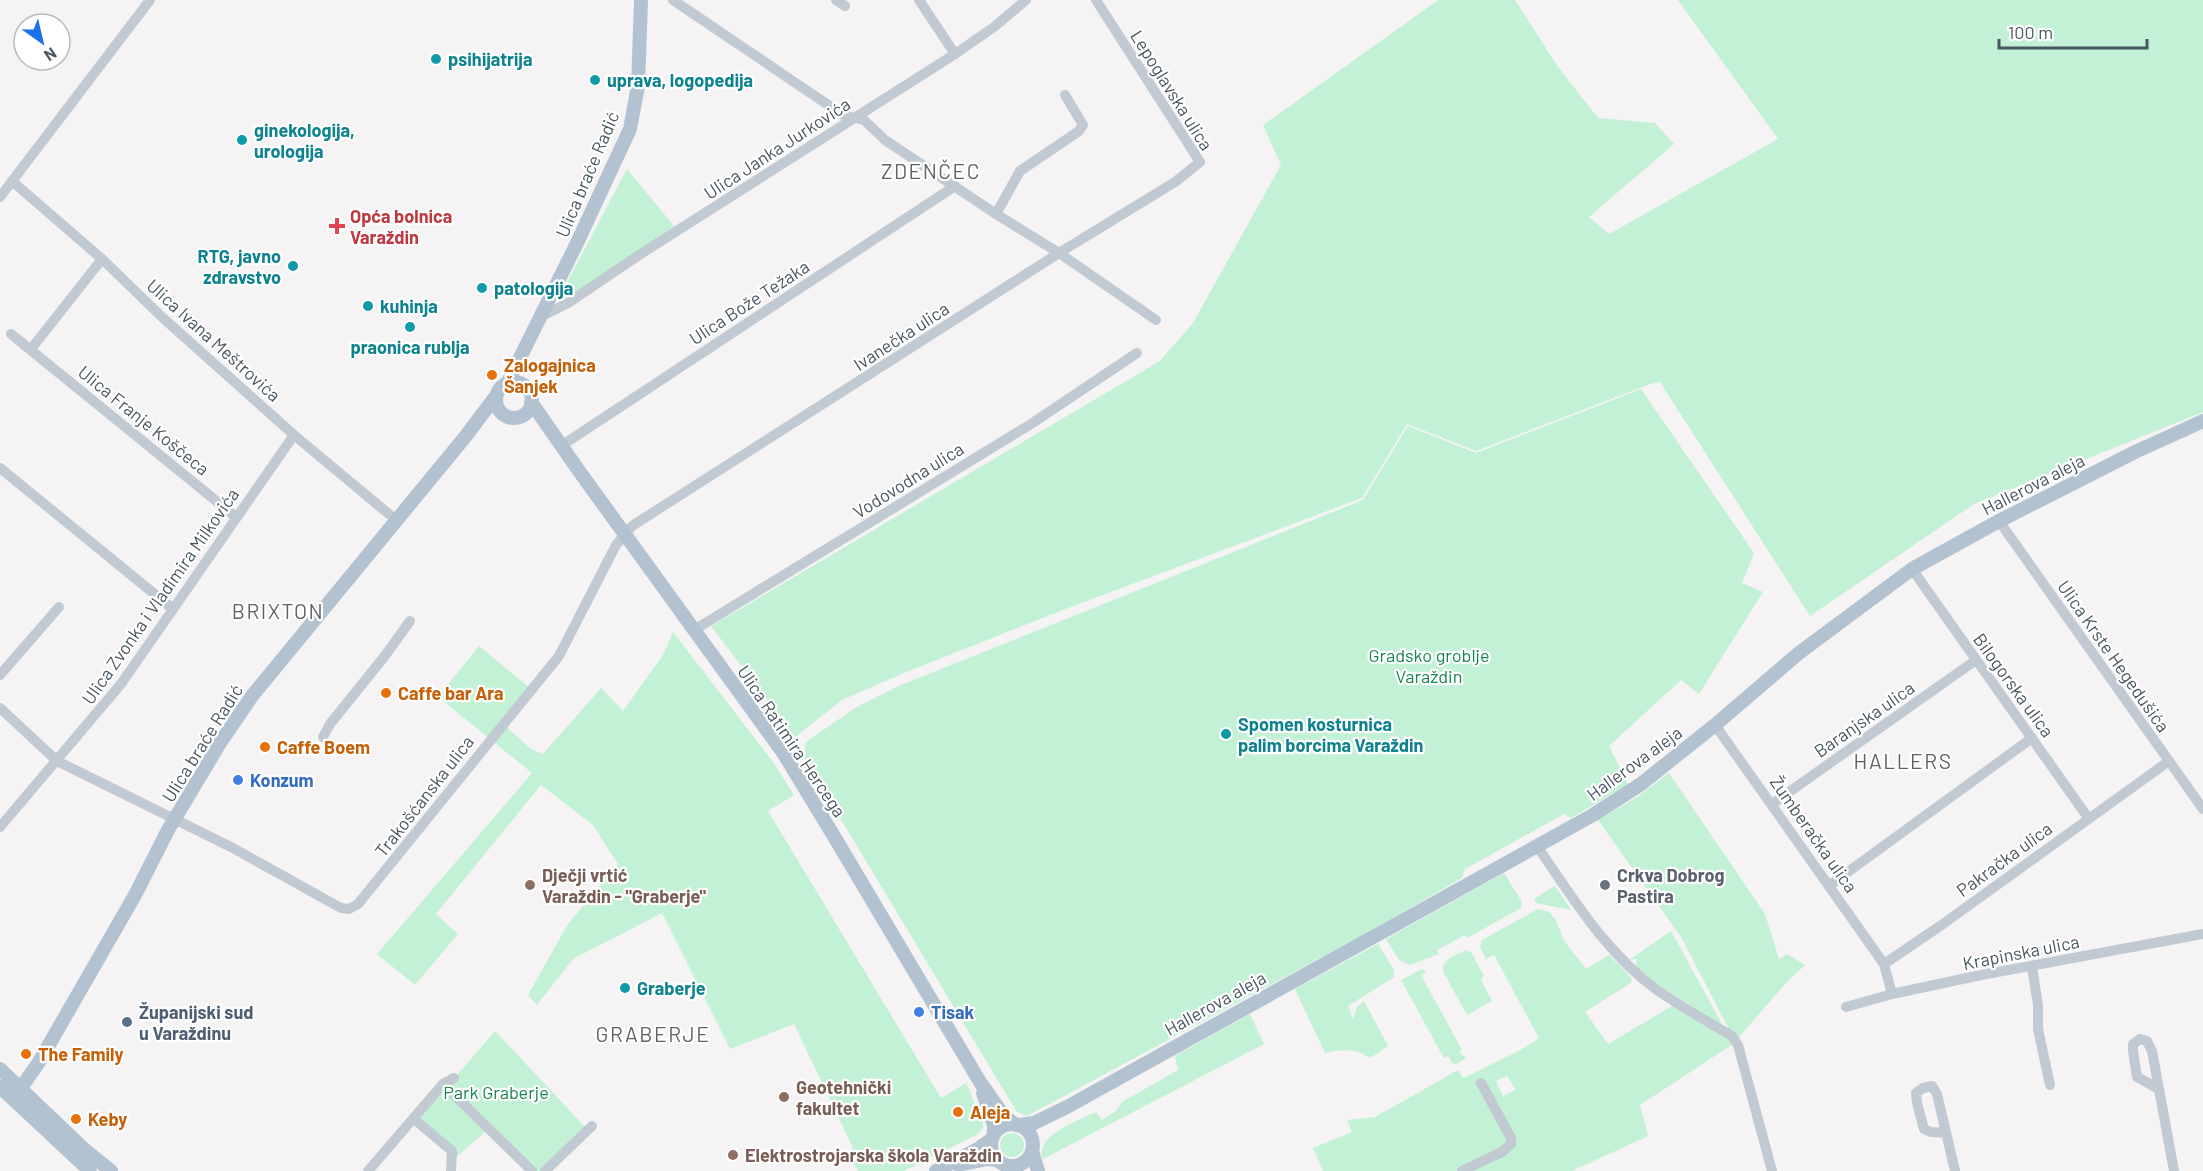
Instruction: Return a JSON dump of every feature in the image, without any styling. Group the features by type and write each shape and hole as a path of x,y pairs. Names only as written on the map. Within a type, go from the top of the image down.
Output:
{"main road":[{"name":"Ulica braće Radić","path":"507,384 597,202 630,129 638,86 641,0"},
{"name":"Ulica braće Radić","path":"525,351 524,378 527,388"},
{"path":"517,383 527,388 531,402 524,414 512,418 504,416 497,407 496,396 502,387 517,383"},
{"name":"Ulica braće Radić","path":"18,1094 135,895 220,743 252,696 465,437 496,396"},
{"name":"Ulica Ratimira Hercega","path":"531,402 799,778 980,1082 1004,1116 1017,1125"},
{"name":"Ulica braće Radić","path":"465,437 497,417 512,418"},
{"name":"Ulica Ratimira Hercega","path":"512,418 527,420 557,440"},
{"name":"Hallerova aleja","path":"1017,1125 1034,1123 1067,1107 1537,846 1628,793 1715,725 1799,653 1912,569 1999,521 2135,452 2203,421"},
{"path":"0,1069 18,1094 90,1171"},
{"name":"Ulica Ratimira Hercega","path":"980,1082 993,1121 993,1136"},
{"path":"0,1087 18,1094 104,1169"},
{"name":"Hallerova aleja","path":"1032,1147 1042,1130 1067,1107"},
{"path":"936,1171 978,1149 1004,1126 1017,1125 1029,1132 1038,1171"},
{"path":"993,1136 992,1150 998,1160"},
{"path":"936,1171 982,1160 998,1160 1018,1168 1025,1161 1032,1147"}],"street":[{"path":"674,0 843,115 864,120 885,140 1059,253 1156,320"},
{"path":"919,0 955,54"},
{"name":"Ulica Janka Jurkovića","path":"540,317 568,303 639,255 955,54 994,27 1026,0"},
{"name":"Lepoglavska ulica","path":"1096,0 1200,162 1196,167"},
{"path":"0,197 147,1"},
{"path":"996,214 1020,171 1079,131 1083,125 1065,95"},
{"name":"Ivanečka ulica","path":"624,533 714,473 1196,167"},
{"name":"Ulica Ivana Meštrovića","path":"12,181 102,259 163,318 294,435 396,520"},
{"name":"Ulica Bože Težaka","path":"557,440 955,186"},
{"path":"30,349 102,259"},
{"name":"Ulica Franje Koščeca","path":"11,334 236,517"},
{"name":"Vodovodna ulica","path":"694,630 1031,424 1137,353"},
{"name":"Ulica Zvonka i Vladimira Milkovića","path":"0,827 121,684 294,435"},
{"path":"0,468 173,609"},
{"name":"Ulica Krste Hegedušića","path":"1999,521 2203,809"},
{"name":"Trakošćanska ulica","path":"0,708 57,761 233,848 341,908 349,909 358,904 559,656 624,533"},
{"name":"Bilogorska ulica","path":"1912,569 2089,819"},
{"path":"0,675 59,608"},
{"path":"323,737 330,724 410,621"},
{"name":"Baranjska ulica","path":"1772,804 1976,660"},
{"name":"Žumberačka ulica","path":"1715,725 1884,964"},
{"path":"1830,885 2032,738"},
{"name":"Pakračka ulica","path":"1884,964 2169,761"},
{"path":"1537,846 1591,924 1628,965 1656,990 1731,1036 1738,1045 1772,1171"},
{"name":"Krapinska ulica","path":"1846,1008 1892,994 2203,934"},
{"path":"1884,964 1892,994"},
{"path":"2032,967 2038,1005 2038,1029 2049,1085"},
{"path":"368,1171 443,1084 454,1078"},
{"path":"1462,1171 1502,1152 1511,1144 1511,1138 1481,1083"},
{"path":"443,1084 532,1171"},
{"path":"2159,1089 2174,1171"},
{"path":"414,1119 452,1151 451,1171"},
{"path":"545,1171 592,1126"},
{"path":"1946,1133 1954,1171"}],"green space":[{"path":"1438,0 1515,0 1558,67 1598,118 1655,123 1674,144 1589,217 1609,234 1778,139 1678,0 2203,0 2203,412 1974,504 1810,616 1660,382 1476,451 1407,424 1362,498 1068,608 904,673 842,700 795,737 711,626 1160,361 1193,323 1281,165 1263,125"},
{"path":"627,169 674,226 573,295 563,290"},
{"name":"Gradsko groblje Varaždin","path":"1641,389 1754,553 1742,583 1763,592 1699,694 1681,680 1609,746 1628,784 1571,818 1564,814 1465,869 1462,878 1370,931 1027,1116 1017,1112 804,758 806,742 855,708 901,685 1363,500 1408,426 1476,453"},
{"path":"673,632 773,762 794,795 768,811 941,1098 966,1083 983,1122 983,1128 978,1134 904,1171 858,1171 848,1151 853,1148 794,1024 730,1049 662,913 573,959 537,1005 528,995 568,924 618,864 593,825 541,785 436,914 458,934 415,985 377,954 532,773 438,697 479,646 531,689 503,724 531,749 543,754 601,688 623,711 663,655"},
{"path":"1669,773 1765,914 1779,959 1787,954 1805,965 1738,1038 1730,1031 1681,937 1598,820 1637,797"},
{"path":"1504,873 1522,902 1521,908 1467,938 1465,935 1437,950 1439,954 1410,965 1399,960 1386,939"},
{"path":"1555,886 1571,910 1536,903 1534,899"},
{"path":"1538,909 1549,912 1555,919 1565,942 1586,969 1609,955 1630,976 1632,982 1585,1012 1608,1044 1672,1006 1730,1040 1733,1044 1640,1105 1648,1136 1572,1171 1323,1171 1313,1148 1352,1132 1347,1120 1375,1117 1458,1070 1463,1078 1519,1051 1539,1038 1494,955 1486,959 1480,947 1482,940","holes":["1507,1076 1516,1090 1503,1096 1496,1081"]},
{"path":"1671,931 1723,1026 1658,985 1636,967 1637,959 1629,960"},
{"path":"1378,944 1394,970 1394,977 1348,1006 1353,1019 1357,1007 1364,1001 1388,1046 1370,1058 1360,1052 1348,1050 1325,1053 1295,989"},
{"path":"1466,950 1471,952 1484,976 1481,980 1492,1001 1467,1015 1443,971 1447,960"},
{"path":"1422,969 1427,972 1421,975 1462,1050 1459,1052 1466,1058 1456,1064 1452,1063 1448,1056 1444,1058 1401,980"},
{"path":"1250,1014 1264,1044 1043,1159 1042,1151 1045,1143 1060,1129 1096,1112 1102,1120 1116,1111 1122,1102 1178,1070 1175,1056"},
{"name":"Park Graberje","path":"495,1031 586,1128 541,1171 526,1171 486,1131 454,1159 414,1125"},
{"path":"1012,1133 1017,1134 1023,1140 1023,1150 1017,1156 1012,1157 1007,1156 1001,1150 1000,1145 1001,1140 1007,1134"}],"place":[{"name":"psihijatrija","path":"436,59"},
{"name":"uprava, logopedija","path":"595,80"},
{"name":"ginekologija, urologija","path":"242,140"},
{"name":"Opća bolnica Varaždin","path":"337,226"},
{"name":"RTG, javno zdravstvo","path":"293,266"},
{"name":"patologija","path":"482,288"},
{"name":"kuhinja","path":"368,306"},
{"name":"praonica rublja","path":"410,327"},
{"name":"Zalogajnica Šanjek","path":"492,375"},
{"name":"Caffe bar Ara","path":"386,693"},
{"name":"Spomen kosturnica palim borcima Varaždin","path":"1226,734"},
{"name":"Caffe Boem","path":"265,747"},
{"name":"Konzum","path":"238,780"},
{"name":"Dječji vrtić Varaždin - \"Graberje\"","path":"530,885"},
{"name":"Crkva Dobrog Pastira","path":"1605,885"},
{"name":"Graberje","path":"625,988"},
{"name":"Tisak","path":"919,1012"},
{"name":"Županijski sud u Varaždinu","path":"127,1022"},
{"name":"The Family","path":"26,1054"},
{"name":"Geotehnički fakultet","path":"784,1097"},
{"name":"Aleja","path":"958,1112"},
{"name":"Keby","path":"76,1119"},
{"name":"Elektrostrojarska škola Varaždin","path":"733,1155"}],"district":[{"name":"ZDENČEC","path":"931,170"},
{"name":"BRIXTON","path":"278,610"},
{"name":"HALLERS","path":"1903,760"},
{"name":"GRABERJE","path":"653,1033"}]}
